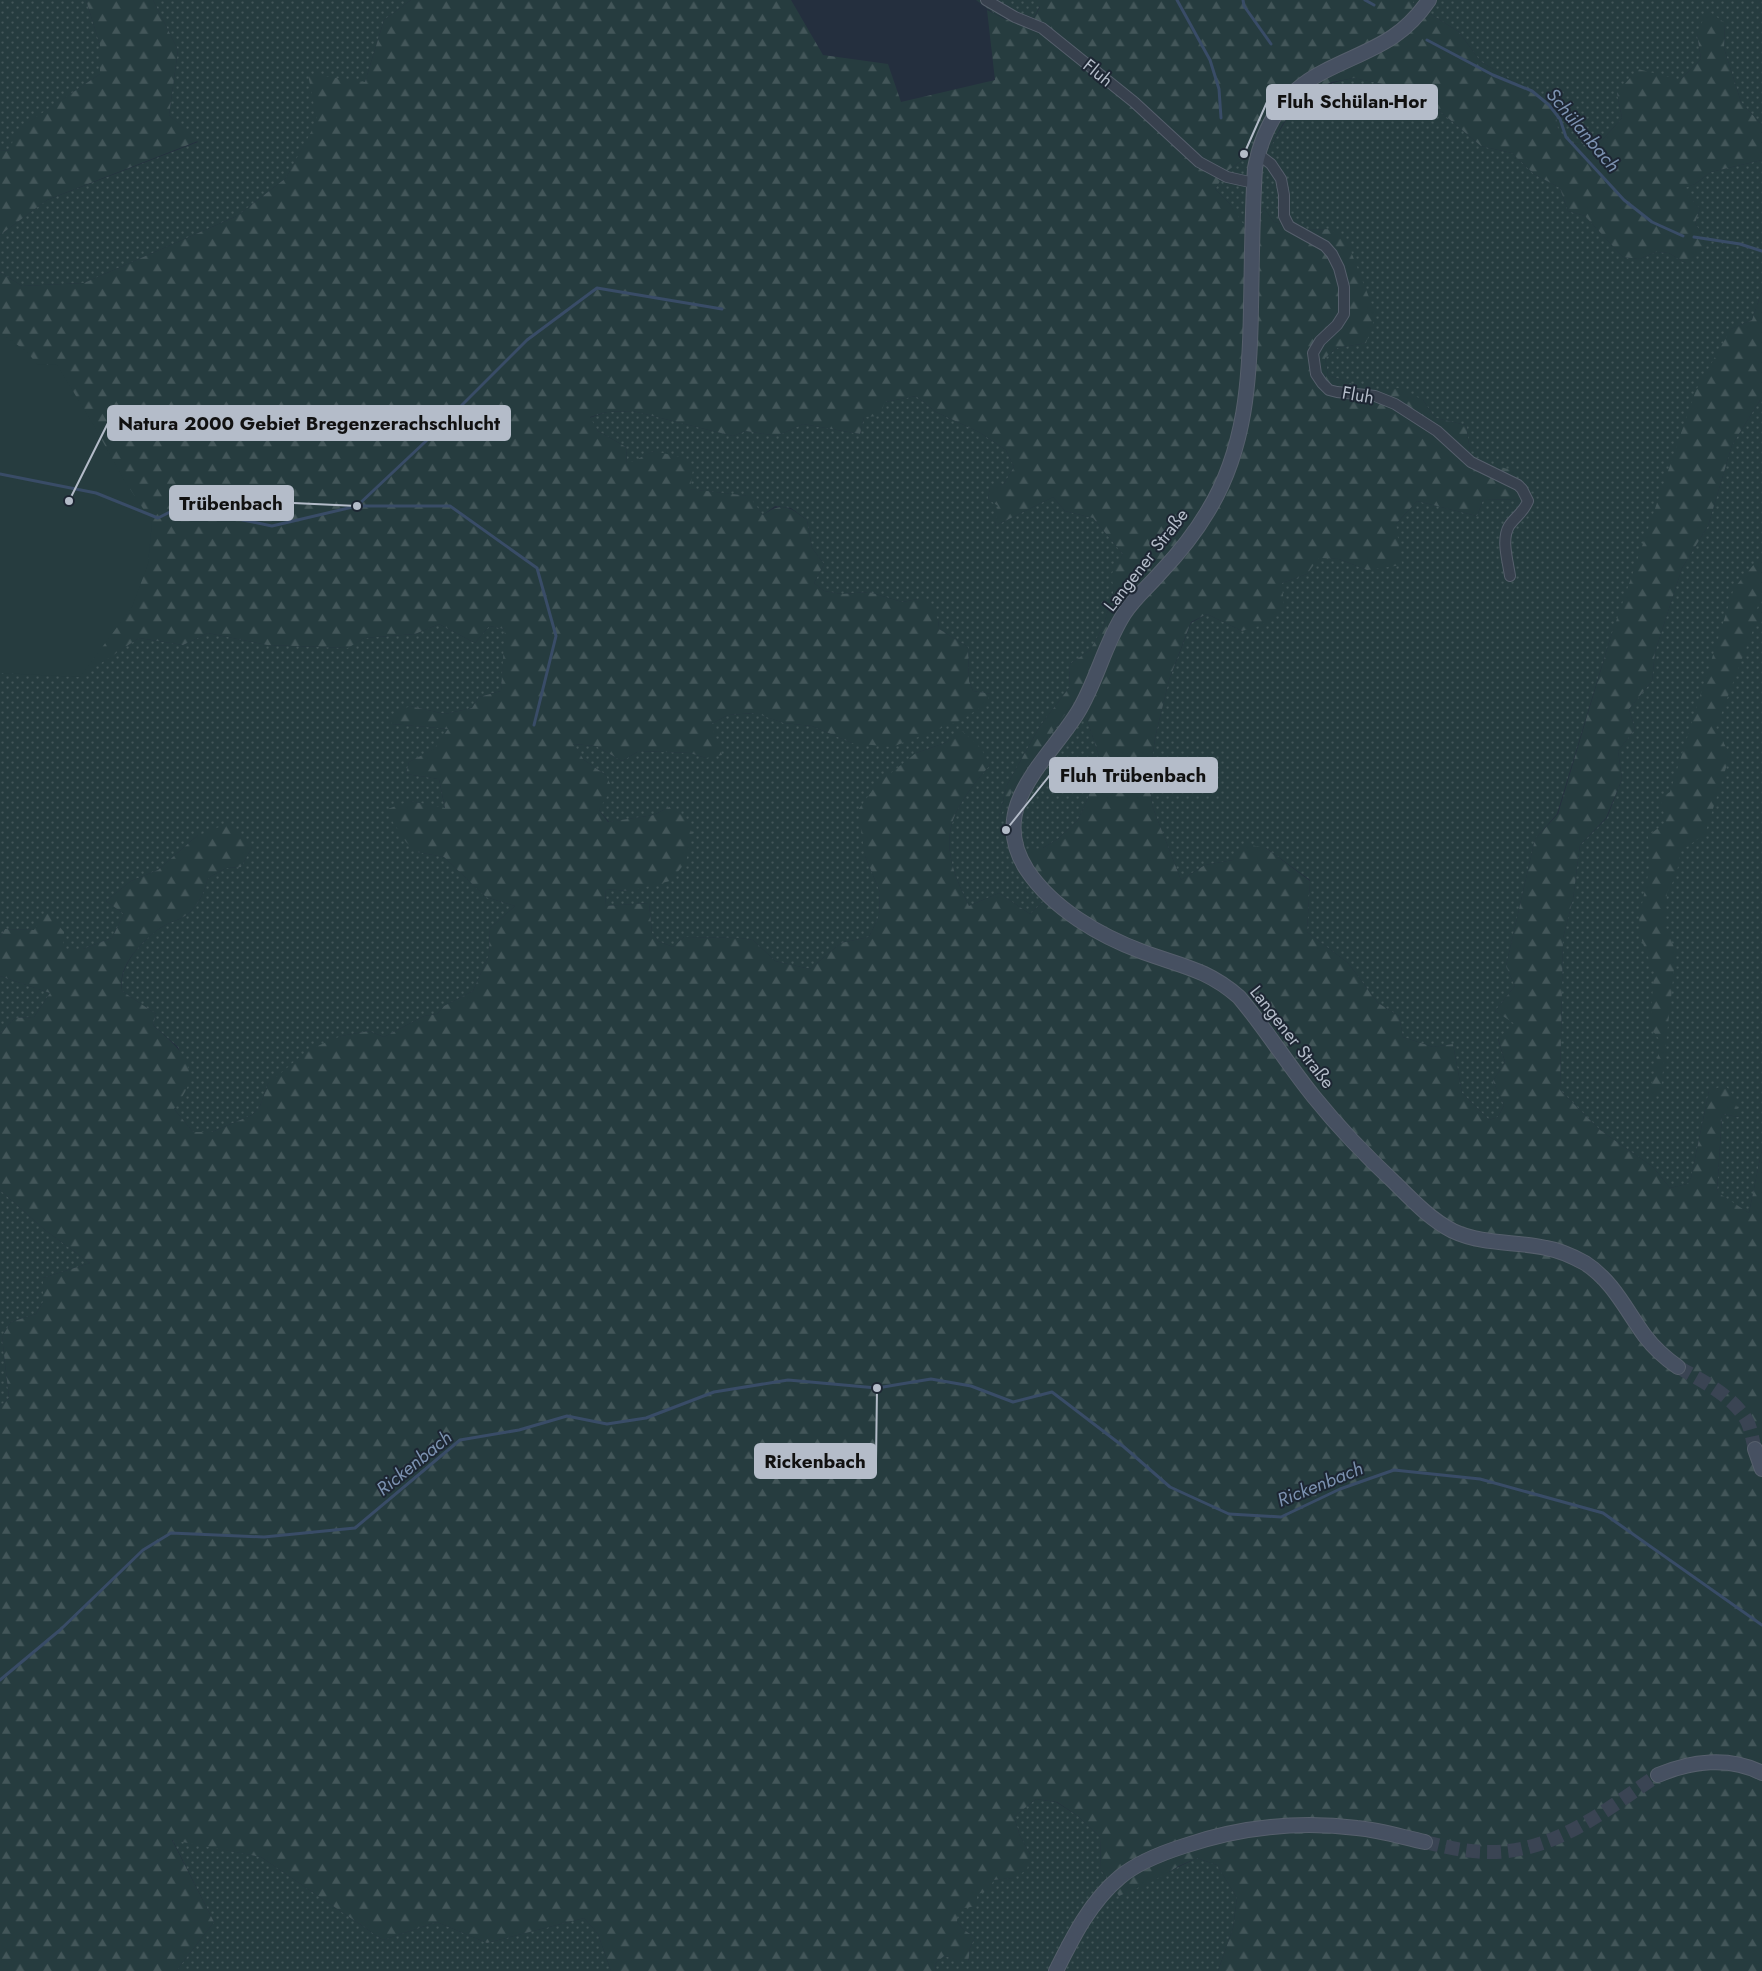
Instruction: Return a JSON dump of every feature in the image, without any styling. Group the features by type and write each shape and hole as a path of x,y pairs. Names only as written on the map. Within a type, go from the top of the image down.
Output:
{"main road":[{"name":"Langener Straße","path":"1430,0 1413,21 1394,37 1372,50 1324,71 1292,93 1270,122 1258,154 1254,184 1248,380 1240,434 1231,460 1209,510 1193,534 1125,613 1114,632 1087,698 1068,727 1034,770 1020,794 1013,830 1018,853 1026,869 1042,889 1070,914 1124,944 1193,968 1225,985 1239,997 1314,1096 1341,1128 1378,1168 1427,1213 1451,1230 1463,1235 1477,1239 1547,1248 1585,1264 1600,1275 1619,1295 1646,1337 1661,1354 1678,1367"},
{"path":"1755,1448 1762,1469"},
{"path":"1658,1775 1677,1767 1691,1764 1721,1762 1743,1766 1762,1773"},
{"path":"1056,1971 1089,1911 1103,1894 1120,1876 1162,1853 1210,1837 1252,1828 1296,1826 1320,1825 1358,1828 1425,1842"}],"street":[{"name":"Fluh","path":"986,0 1015,17 1042,28 1134,102 1199,162 1227,177 1254,184"},
{"name":"Fluh","path":"1258,154 1270,164 1281,179 1284,195 1284,216 1289,226 1324,246 1332,254 1339,268 1344,287 1344,314 1337,325 1320,340 1313,353 1316,374 1329,390 1375,396 1395,404 1437,431 1471,462 1505,478 1522,489 1528,501 1526,508 1509,526 1506,534 1505,542 1510,576"}],"green space":[{"path":"0,0 86,0 100,45 100,74 15,132 12,150 0,151"},
{"path":"86,0 153,0 178,50 169,115 198,141 47,200 0,235 0,151 11,150 14,132 100,74 100,45"},
{"path":"153,0 411,0 384,20 365,82 318,121 286,178 237,216 84,283 22,286 0,272 0,235 47,200 198,142 169,115 178,50"},
{"path":"411,0 791,0 823,55 888,64 901,102 995,80 987,10 1005,19 1029,27 1040,7 1040,0 1413,0 1413,3 1459,32 1480,61 1555,107 1558,131 1572,143 1597,146 1622,118 1617,93 1638,69 1680,80 1701,59 1697,34 1707,10 1725,23 1724,48 1741,102 1762,125 1762,160 1711,172 1695,184 1682,189 1700,209 1695,223 1705,240 1704,250 1685,263 1669,253 1656,252 1640,259 1623,257 1585,216 1568,211 1560,188 1534,174 1512,153 1481,146 1416,91 1354,78 1332,82 1318,88 1300,101 1282,125 1270,148 1256,130 1244,159 1227,171 1215,189 1229,203 1244,225 1259,221 1264,208 1274,222 1307,230 1330,229 1346,239 1376,315 1366,343 1337,348 1325,358 1328,375 1372,391 1399,388 1423,400 1435,418 1466,425 1471,458 1514,471 1520,499 1483,500 1477,516 1417,501 1396,524 1402,565 1367,570 1339,559 1319,558 1307,574 1282,583 1284,606 1262,625 1242,631 1207,614 1191,622 1169,680 1155,738 1149,784 1153,808 1181,880 1205,865 1233,860 1245,844 1266,848 1310,881 1307,932 1348,963 1378,1003 1399,1016 1403,1037 1433,1047 1453,1044 1462,1093 1489,1120 1498,1117 1504,1105 1493,1081 1505,1062 1498,1038 1515,1024 1495,1011 1515,986 1506,966 1535,839 1558,814 1610,639 1696,390 1731,329 1752,320 1762,291 1762,397 1732,445 1708,526 1682,568 1655,652 1652,681 1629,709 1635,729 1618,751 1622,779 1606,818 1580,845 1573,899 1563,938 1560,1090 1600,1130 1653,1167 1670,1188 1687,1184 1691,1178 1709,1091 1725,1085 1734,1096 1739,1117 1722,1114 1717,1192 1749,1213 1762,1149 1762,1971 1218,1971 1233,1928 1237,1898 1217,1865 1197,1858 1119,1896 1101,1870 1100,1837 1078,1816 1057,1802 1036,1799 1014,1817 1020,1836 1030,1854 1027,1870 1013,1878 993,1880 993,1890 977,1894 977,1906 958,1909 957,1922 964,1930 975,1937 970,1948 968,1963 944,1956 935,1964 936,1971 611,1971 598,1934 584,1918 487,1943 437,1922 383,1940 261,1857 172,1840 214,1922 176,1971 0,1971 0,1406 9,1398 2,1337 11,1322 36,1314 43,1302 43,1278 90,1263 45,1230 0,1190 0,1034 15,1018 34,1017 50,993 0,976 0,938 5,929 34,930 47,912 64,932 63,949 83,949 112,938 124,914 106,901 131,881 158,870 198,835 227,824 252,847 241,867 226,868 208,878 196,906 188,914 160,928 138,947 127,964 121,982 122,991 156,1014 153,1025 172,1043 188,1065 190,1073 189,1082 174,1109 193,1132 212,1132 252,1115 260,1106 268,1084 308,1050 341,1036 369,1031 384,1037 424,1016 437,1014 444,1006 473,991 489,955 490,928 515,906 486,897 444,857 417,852 406,842 385,810 410,801 445,808 439,779 406,774 409,762 434,749 448,729 392,724 388,716 410,706 445,714 472,708 479,697 501,691 505,629 489,626 475,643 439,624 415,634 364,638 348,648 267,645 208,633 183,645 139,638 80,677 0,672 0,272 22,286 84,283 237,216 286,178 317,121 308,74 365,82 384,20","holes":["916,396 936,412 979,432 1006,450 1014,467 1004,484 990,486 988,499 998,506 995,526 1053,497 1065,511 1093,518 1123,554 1111,575 1114,590 1103,627 1090,650 1070,664 1069,688 1040,726 1007,785 998,821 1016,783 1076,699 1083,707 1099,756 1088,798 1078,820 1059,838 1043,848 1028,850 1028,864 1054,892 1030,914 999,893 969,906 952,864 949,847 950,831 963,800 990,765 981,748 962,731 945,743 916,753 877,784 858,810 865,856 880,892 879,916 869,937 841,943 810,969 775,961 753,940 684,937 673,947 658,941 652,933 649,903 605,906 606,889 629,891 670,881 686,862 692,833 687,820 671,806 654,815 608,822 599,810 612,788 606,775 584,760 573,744 596,746 622,761 639,751 690,753 706,758 722,755 711,724 728,715 755,713 784,723 812,726 852,743 892,747 960,721 984,705 991,694 973,691 969,681 968,647 939,629 938,620 930,602 918,599 902,602 869,592 842,594 824,591 814,583 824,564 812,548 807,520 786,507 776,508 763,515 749,496 690,489 693,469 680,457 654,451 627,464 626,447 598,431 590,417 607,412 633,411 733,436 746,431 777,436 803,424 860,434 864,417 879,416 885,402"]},
{"path":"976,0 1040,0 1040,6 1029,27 995,14"},
{"path":"1413,0 1762,0 1762,125 1741,102 1724,48 1725,23 1697,34 1701,59 1680,80 1617,93 1622,118 1597,146 1572,143 1558,132 1555,107 1480,61 1459,32 1413,3"},
{"path":"1354,78 1416,91 1481,146 1512,153 1534,174 1560,188 1568,211 1585,216 1623,257 1640,259 1656,252 1669,253 1685,263 1705,240 1695,223 1700,209 1681,189 1695,184 1711,172 1762,160 1762,291 1752,320 1731,329 1610,639 1557,814 1535,839 1506,966 1515,986 1495,1011 1516,1024 1498,1039 1505,1062 1493,1081 1504,1105 1498,1117 1489,1120 1462,1093 1453,1044 1433,1047 1403,1037 1399,1016 1378,1003 1348,963 1307,932 1310,880 1266,848 1233,860 1205,865 1181,880 1153,808 1149,784 1155,738 1169,680 1191,623 1207,614 1242,631 1282,583 1307,574 1319,557 1339,559 1367,570 1396,524 1417,501 1477,516 1483,500 1520,499 1471,458 1466,425 1435,418 1423,400 1372,391 1328,375 1325,358 1337,348 1366,343 1330,229 1307,230 1274,222 1264,208 1259,221 1243,225 1229,203 1215,189 1227,171 1244,159 1256,130 1270,148 1286,121 1302,101 1323,87"},
{"path":"0,332 27,352 37,364 57,365 124,480 152,522 148,564 132,607 80,677 0,673"},
{"path":"916,396 936,412 979,432 1006,450 1014,467 1004,484 990,487 988,499 999,506 995,526 1053,497 1065,511 1093,518 1123,554 1112,575 1114,590 1103,627 1090,650 1070,664 1069,688 1040,726 1007,785 999,817 1016,783 1076,699 1083,707 1099,756 1088,798 1078,820 1059,838 1043,848 1054,892 1030,914 999,893 969,906 952,864 949,847 950,831 963,800 990,765 962,732 945,743 916,753 865,856 880,892 879,916 869,937 841,943 810,969 775,961 753,940 684,937 673,947 658,941 652,933 649,903 605,906 606,889 629,891 671,806 654,815 609,822 599,810 606,775 584,760 572,744 596,746 622,761 639,751 690,753 706,758 711,724 728,715 756,713 784,723 812,726 852,743 991,694 973,691 969,681 968,647 939,629 938,620 918,599 902,602 869,592 842,594 824,591 814,583 824,564 812,548 807,520 791,508 775,506 763,515 748,496 689,489 654,451 627,465 626,447 598,431 589,418 607,412 633,411 733,436 746,431 777,436 803,424 860,434 864,417 885,402"},
{"path":"1762,397 1762,1149 1749,1213 1717,1193 1722,1114 1739,1117 1709,1091 1691,1178 1687,1184 1670,1188 1653,1167 1600,1130 1560,1090 1563,938 1573,899 1580,845 1607,818 1622,779 1618,751 1635,729 1629,709 1652,681 1655,652 1682,568 1708,526 1732,445"},
{"path":"1762,555 1762,592 1757,609 1762,611 1762,617 1760,617 1753,630 1716,728 1730,755 1705,834 1681,851 1676,876 1667,893 1664,923 1676,952 1661,1089 1649,1098 1661,1041 1650,1028 1654,972 1642,941 1639,918 1650,866 1648,836 1666,822 1660,798 1670,792 1734,588"},
{"path":"439,624 475,643 489,626 506,629 501,691 479,697 472,708 445,714 410,706 392,724 448,729 435,749 409,762 406,774 439,779 445,809 410,801 417,852 444,857 486,897 515,906 490,928 489,955 473,991 444,1006 437,1014 424,1016 384,1037 369,1031 341,1036 268,1084 260,1106 252,1115 212,1132 193,1132 174,1109 189,1081 178,1047 153,1025 156,1014 122,991 122,982 127,964 145,940 160,928 188,914 201,897 208,878 226,868 241,867 252,847 198,835 158,870 131,881 106,901 124,914 112,938 83,949 63,949 35,930 5,929 0,938 0,672 80,676 139,638 183,645 208,633 267,645 347,648 364,638 415,634"},
{"path":"0,976 50,993 34,1017 15,1018 0,1034"},
{"path":"0,1190 45,1230 90,1263 43,1278 43,1302 36,1314 11,1322 2,1337 9,1398 0,1406"},
{"path":"1036,1799 1056,1802 1078,1816 1100,1837 1101,1870 1119,1896 1197,1858 1217,1865 1237,1898 1233,1928 1218,1971 936,1971 935,1964 944,1956 968,1962 970,1948 975,1937 964,1930 957,1922 957,1909 993,1880 1013,1878 1030,1854 1020,1836 1014,1817"},
{"path":"172,1839 261,1857 383,1940 437,1922 487,1943 584,1918 598,1934 611,1971 176,1971 214,1922"}],"waterway":[{"path":"1177,0 1210,60 1219,89 1221,118"},
{"path":"1243,0 1244,6 1271,44"},
{"name":"Schülanbach","path":"1365,0 1374,5"},
{"name":"Schülanbach","path":"1427,40 1493,75 1532,91 1549,105 1560,119 1566,137 1624,200 1652,222 1683,236"},
{"name":"Schülanbach","path":"1694,237 1740,244 1762,251"},
{"path":"357,506 425,442 527,340 597,288 722,309"},
{"path":"0,474 96,493 158,518 180,507 272,526 357,506 450,506 537,568 556,636 534,725"},
{"name":"Rickenbach","path":"0,1680 60,1630 143,1550 171,1533 264,1537 355,1528 460,1440 519,1430 567,1416 607,1424 646,1418 714,1392 788,1380 877,1388 931,1379 971,1386 1013,1402 1052,1392 1124,1447 1170,1487 1229,1514 1281,1517 1340,1489 1394,1470 1480,1479 1603,1513 1762,1625"}],"tunnel":[{"path":"1678,1367 1706,1383 1732,1402 1746,1419 1755,1449"},
{"path":"1425,1842 1481,1852 1513,1850 1536,1845 1579,1827 1658,1775"}],"place":[{"name":"Fluh Schülan-Hor","path":"1244,154"},
{"name":"Natura 2000 Gebiet Bregenzerachschlucht","path":"69,501"},
{"name":"Trübenbach","path":"357,506"},
{"name":"Fluh Trübenbach","path":"1006,830"},
{"name":"Rickenbach","path":"877,1388"}]}
